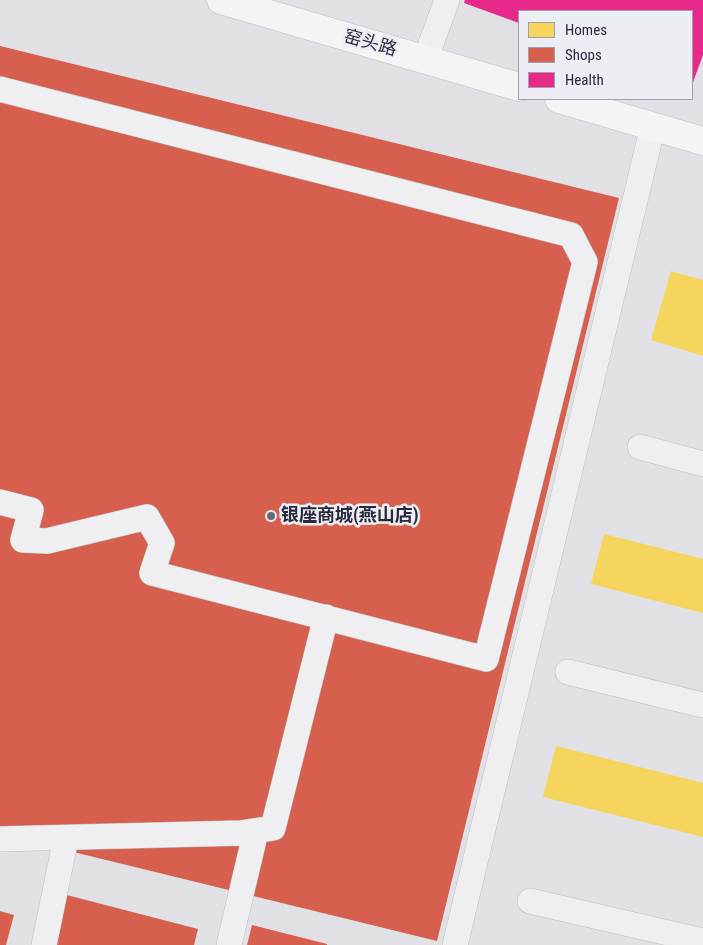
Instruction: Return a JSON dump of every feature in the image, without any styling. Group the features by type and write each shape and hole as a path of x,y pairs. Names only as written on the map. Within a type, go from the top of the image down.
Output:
{"main road":[{"name":"窑头路","path":"221,0 518,87"},
{"path":"562,100 703,141"}],"street":[{"path":"425,60 447,0"},
{"path":"0,89 571,235 585,262 486,659 152,573 162,542 147,517 47,541 23,540 31,510 0,502"},
{"path":"455,945 653,126"},
{"path":"640,447 703,464"},
{"path":"0,839 241,833 273,828 326,618"},
{"path":"568,672 703,705"},
{"path":"229,945 256,831"},
{"path":"44,945 66,838"},
{"path":"530,901 703,941"}],"building: Homes":[{"path":"0,118 21,123 10,166 0,163"},
{"path":"109,156 179,173 169,212 219,224 229,185 299,202 288,245 260,238 247,291 243,290 240,302 220,297 223,285 208,282 203,301 147,287 151,268 139,265 135,280 118,276 121,261 118,260 131,206 99,199"},
{"path":"365,225 434,242 425,281 475,293 485,254 554,271 544,314 516,307 503,361 499,360 496,371 476,366 478,355 464,351 459,370 402,356 407,337 395,334 391,349 373,345 377,330 373,329 386,276 354,268"},
{"path":"671,271 703,280 703,356 651,340"},
{"path":"234,445 492,510 479,559 447,551 439,584 430,582 427,596 375,582 378,569 369,567 379,527 327,515 318,548 307,546 302,566 250,553 254,537 243,534 253,496 223,488"},
{"path":"604,534 703,559 703,613 591,584"},
{"path":"18,614 275,678 263,728 230,720 222,753 213,750 210,764 158,751 161,738 152,736 162,696 110,683 101,717 91,715 86,735 33,722 37,706 26,703 36,664 7,657"},
{"path":"336,693 460,722 452,754 428,748 418,787 409,784 406,798 351,785 353,773 344,770 354,730 328,723"},
{"path":"556,746 703,783 703,837 543,797"}],"building: Shops":[{"name":"银座商城(燕山店)","path":"0,46 619,198 437,941 0,834"},
{"path":"59,893 198,929 194,945 45,945"},
{"path":"0,911 14,915 6,945 0,945"},
{"path":"252,925 327,944 327,945 247,945"}],"building: Health":[{"path":"465,0 703,0 703,55 693,82 693,10 518,10 518,23 464,3"}],"place":[{"name":"银座商城(燕山店)","path":"271,516"}]}
